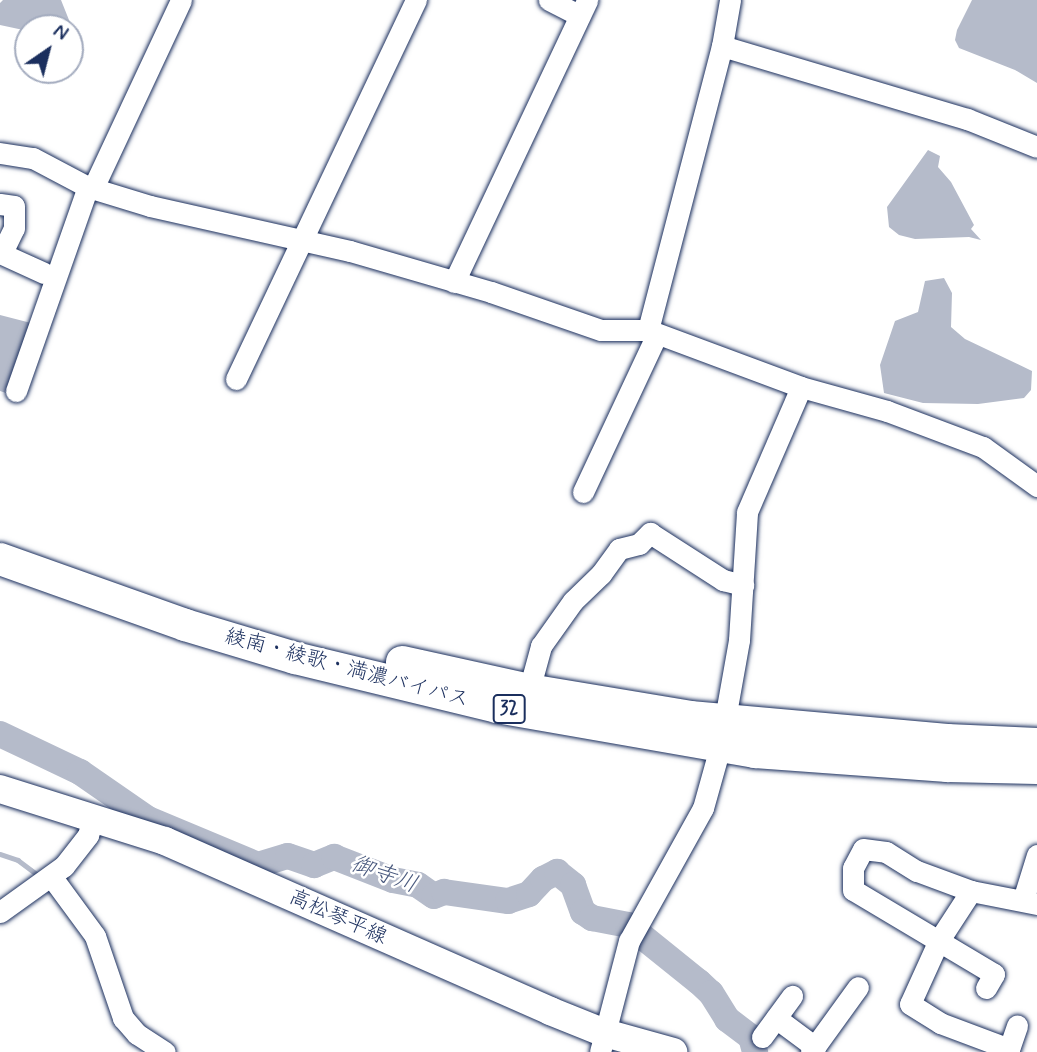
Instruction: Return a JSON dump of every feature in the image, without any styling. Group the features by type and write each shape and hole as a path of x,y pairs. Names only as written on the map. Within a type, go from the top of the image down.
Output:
{"highway":[{"name":"綾南・綾歌・満濃バイパス","path":"0,537 190,606 299,638 723,734 1037,744"},
{"name":"綾南・綾歌・満濃バイパス","path":"0,559 186,625 295,658 497,707 723,734 933,765 1037,768"}],"main road":[{"name":"高松琴平線","path":"0,789 165,841 603,1042 673,1052"}],"street":[{"path":"16,391 91,186 181,0"},
{"path":"236,379 416,0"},
{"path":"454,282 583,7 549,0"},
{"path":"583,492 653,332 722,46 730,0"},
{"path":"722,46 967,119 1037,147"},
{"path":"0,153 33,158 91,186 150,206 304,240 454,282 601,330 653,332 801,387 887,411 983,447 1037,486"},
{"path":"0,204 14,206 14,228 1,253 44,273"},
{"path":"603,1042 635,931 703,808 723,734 743,585 747,512 801,387"},
{"path":"529,690 541,646 573,601 601,573 619,549 639,544 650,533 723,580 743,585"},
{"path":"0,912 46,880 77,852 94,817"},
{"path":"986,988 994,974 853,890 853,868 863,849 886,852 917,871 971,891 1030,902 1037,855"},
{"path":"46,880 95,936 123,1018 137,1034 165,1052"},
{"path":"971,891 939,940 910,1004 940,1023 1009,1050 1017,1026"},
{"path":"776,1018 813,1050 858,986"},
{"path":"762,1037 792,996"}],"water":[{"path":"3,0 61,0 67,14 14,14 14,28 0,25 0,3"},
{"path":"972,0 1037,0 1037,83 1015,70 959,48 955,40 957,30"},
{"path":"928,150 940,156 938,167 951,182 974,225 971,229 981,240 969,237 915,239 899,235 889,227 887,207"},
{"path":"944,278 952,293 951,327 965,339 1032,371 1031,390 1024,398 978,404 923,403 884,393 880,365 895,321 918,312 925,281"},
{"path":"0,315 31,323 9,394 0,391"}],"waterway":[{"name":"御寺川","path":"0,734 80,772 148,819 258,865 288,856 314,865 334,857 393,880 418,885 434,896 444,892 508,901 529,894 543,879 557,872 573,885 583,912 592,918 628,925 699,982 711,993 727,1019 751,1037 755,1052"},
{"path":"0,854 18,860 38,875"}]}
